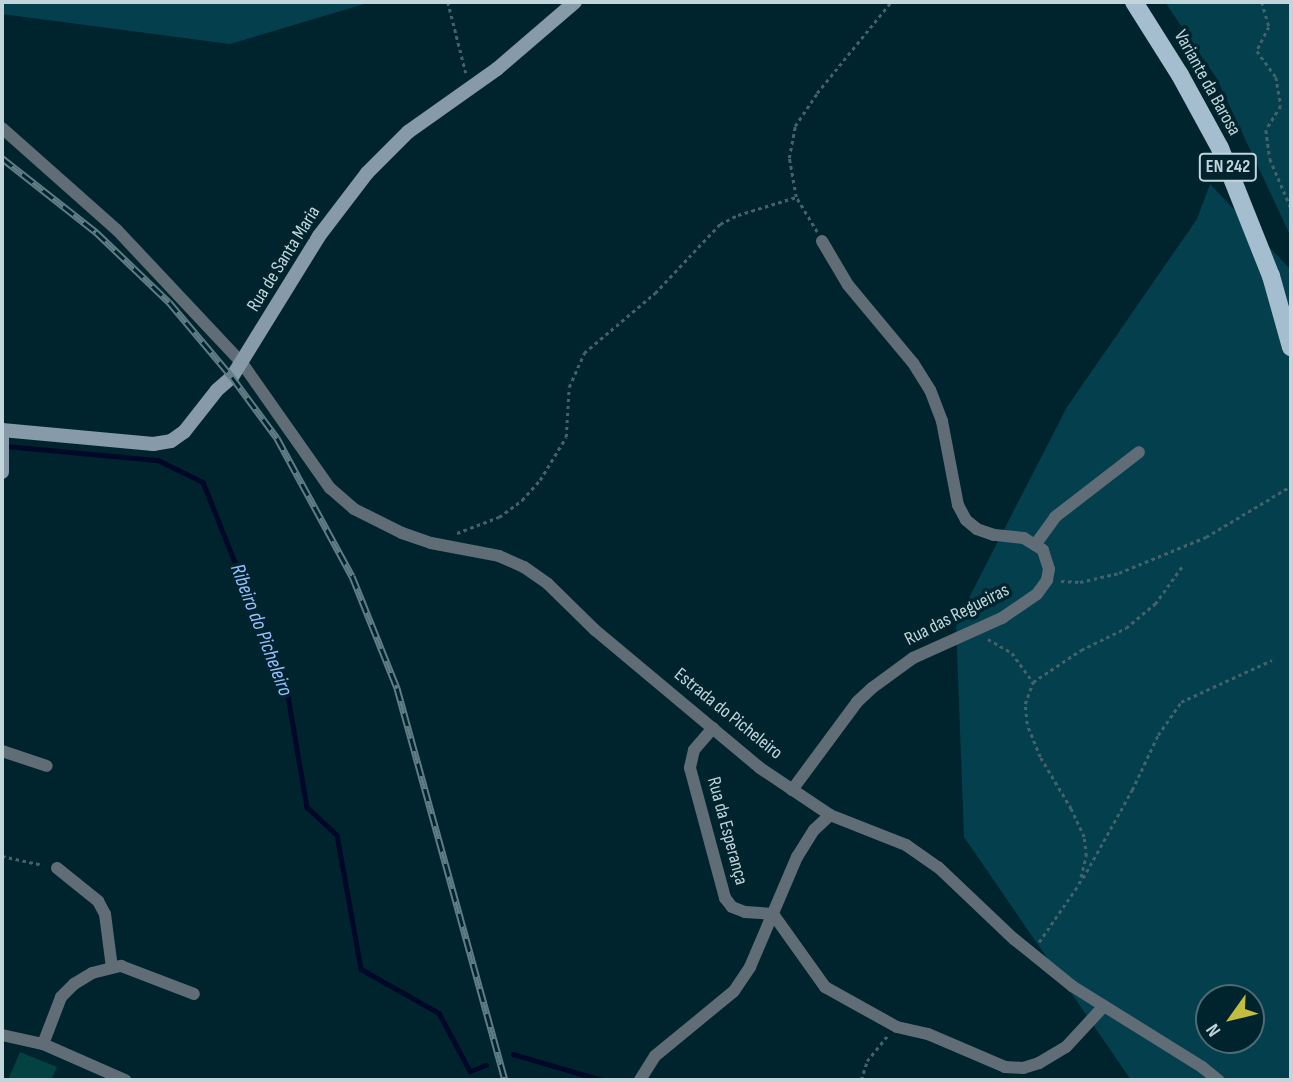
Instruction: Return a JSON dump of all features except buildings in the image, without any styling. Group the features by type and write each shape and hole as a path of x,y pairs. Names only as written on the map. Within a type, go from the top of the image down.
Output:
{"main road":[{"name":"Variante da Barosa","path":"1134,2 1180,75 1220,148 1271,276 1291,347"}],"street":[{"name":"Rua de Santa Maria","path":"2,430 135,443 171,441 184,432 242,363 319,236 366,173 408,132 470,90 526,46 575,2"},
{"name":"Estrada do Picheleiro","path":"2,128 117,230 242,363 330,488 354,509 376,522 431,543 499,556 524,567 548,584 596,630 713,728 792,790 830,815 906,845 939,867 1072,986 1219,1080"},
{"path":"822,241 848,285 913,363 930,390 942,421 958,505 966,520 977,529 995,535 1024,538 1043,550 1049,569 1047,580"},
{"path":"2,430 2,472"},
{"path":"1035,545 1055,517 1139,452"},
{"name":"Rua das Regueiras","path":"792,790 857,702 872,688 913,658 1002,618 1037,594 1047,580"},
{"name":"Rua da Esperança","path":"713,728 694,750 690,768 725,898 732,907 745,912 773,914"},
{"path":"2,751 47,766"},
{"path":"640,1080 655,1056 734,991 750,967 797,857 814,830 830,815"},
{"path":"57,868 98,901 105,914 112,968"},
{"path":"773,914 825,987 897,1027 928,1034 1005,1067 1023,1068 1039,1063 1066,1047 1104,1006"},
{"path":"43,1044 61,997 84,977 121,966 194,994"},
{"path":"2,1035 43,1044 125,1080"}],"path":[{"path":"448,2 470,90"},
{"path":"822,241 796,197 789,158 795,126 817,93 891,2"},
{"path":"1262,2 1269,27 1257,51 1276,77 1281,106 1266,130 1270,159 1291,208"},
{"path":"431,543 499,517 522,500 560,452 566,437 569,387 584,353 655,293 705,237 738,215 796,197"},
{"path":"1047,580 1080,582 1119,573 1206,537 1291,486"},
{"path":"1079,884 1086,856 1084,837 1071,809 1040,757 1027,724 1025,704 1033,682 1081,650 1126,628 1155,604 1183,565"},
{"path":"971,632 994,640 1012,653 1033,682"},
{"path":"1031,952 1061,914 1079,884 1132,790 1158,735 1181,702 1272,660"},
{"path":"2,856 57,868"},
{"path":"861,1080 867,1061 897,1027"}],"shaded area":[{"path":"2,2 371,2 230,44 2,14"},
{"path":"1165,2 1291,2 1291,237 1217,79"},
{"path":"1210,184 1291,270 1291,1080 1131,1080 964,837 956,623 1067,407 1197,219"}],"waterway":[{"name":"Ribeiro do Picheleiro","path":"6,446 158,460 203,482 288,696 307,807 337,835 361,969 439,1013 470,1071 486,1065"},
{"path":"513,1054 602,1080"}],"railway":[{"path":"2,158 96,232 169,302 232,377 277,438 352,576 397,688 505,1080"}]}
